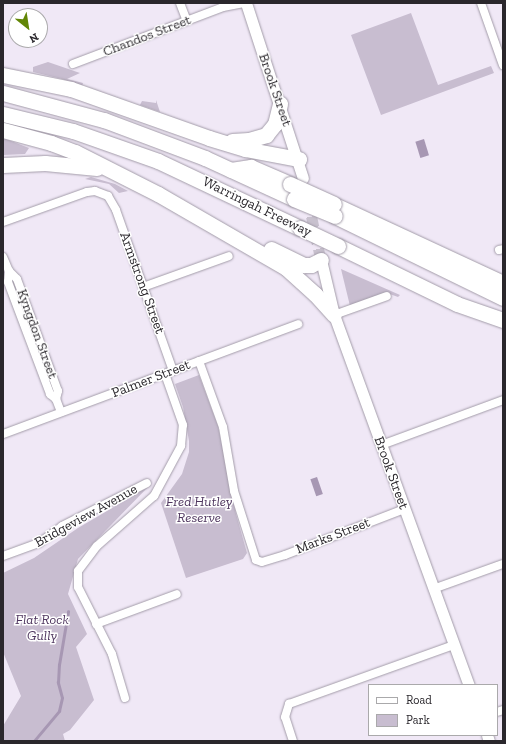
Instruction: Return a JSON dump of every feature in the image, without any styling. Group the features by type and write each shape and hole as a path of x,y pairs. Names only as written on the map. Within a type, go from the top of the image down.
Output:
{"highway":[{"path":"3,75 71,89 221,142 299,159"},
{"name":"Warringah Freeway","path":"3,93 104,120 231,170 294,199 335,210 503,298"},
{"path":"221,142 249,140 266,134 275,124 280,104"},
{"name":"Warringah Freeway","path":"3,114 72,131 144,156 300,228 457,304 503,320"},
{"path":"3,130 51,143 127,178 223,230 294,274 334,315"},
{"path":"3,165 45,163 79,165 98,168 127,178"},
{"path":"231,170 251,167 297,181 335,210 503,283"},
{"path":"223,230 234,230 304,265 313,265 321,260"},
{"path":"457,304 464,313 503,332"}],"main road":[{"name":"Brook Street","path":"245,3 299,159 297,181"},
{"name":"Brook Street","path":"321,260 334,315 469,684"}],"street":[{"path":"180,3 187,21"},
{"name":"Chandos Street","path":"73,64 187,21 245,3"},
{"path":"481,3 503,65"},
{"name":"Armstrong Street","path":"3,222 87,192 102,192 108,196 116,210 173,371"},
{"name":"Kyngdon Street","path":"3,256 9,271 8,282 50,394 56,399 61,412"},
{"path":"143,287 229,256"},
{"path":"334,315 387,296"},
{"name":"Palmer Street","path":"3,434 298,324"},
{"name":"Marks Street","path":"199,361 223,427 234,491 256,560 262,562 404,509"},
{"path":"125,698 112,654 78,587 78,571 97,546 154,496 182,446 183,425 165,374"},
{"path":"381,445 503,400"},
{"name":"Bridgeview Avenue","path":"3,556 39,543 62,526 147,482"},
{"path":"433,589 503,564"},
{"path":"96,624 177,594"},
{"path":"293,741 286,722 286,707 293,701 454,645"}],"green space":[{"path":"411,13 438,85 491,66 494,73 381,115 351,35"},
{"path":"48,62 80,73 67,79 83,83 82,87 62,79 33,72 33,67"},
{"path":"156,100 160,112 140,105 142,101 156,103"},
{"path":"3,138 29,148 25,154 3,155"},
{"path":"91,177 115,184 128,191 119,193 109,184 85,179"},
{"path":"341,269 400,295 398,297 387,293 350,306"},
{"name":"Fred Hutley Reserve","path":"199,375 218,426 236,514 247,553 243,559 186,578 161,503 182,474 189,452 189,441 183,407 175,384"},
{"name":"Flat Rock Gully","path":"148,487 78,559 68,594 87,634 76,647 94,700 70,730 63,734 65,741 3,741 3,726 21,696 3,652 3,573 34,558 78,528"}],"shaded area":[{"path":"424,139 429,155 420,158 415,142"},
{"path":"317,477 323,494 316,496 310,479"}],"waterway":[{"path":"34,741 59,711 62,698 58,683 59,665 68,612"}],"tunnel":[{"path":"308,200 321,260"}]}
